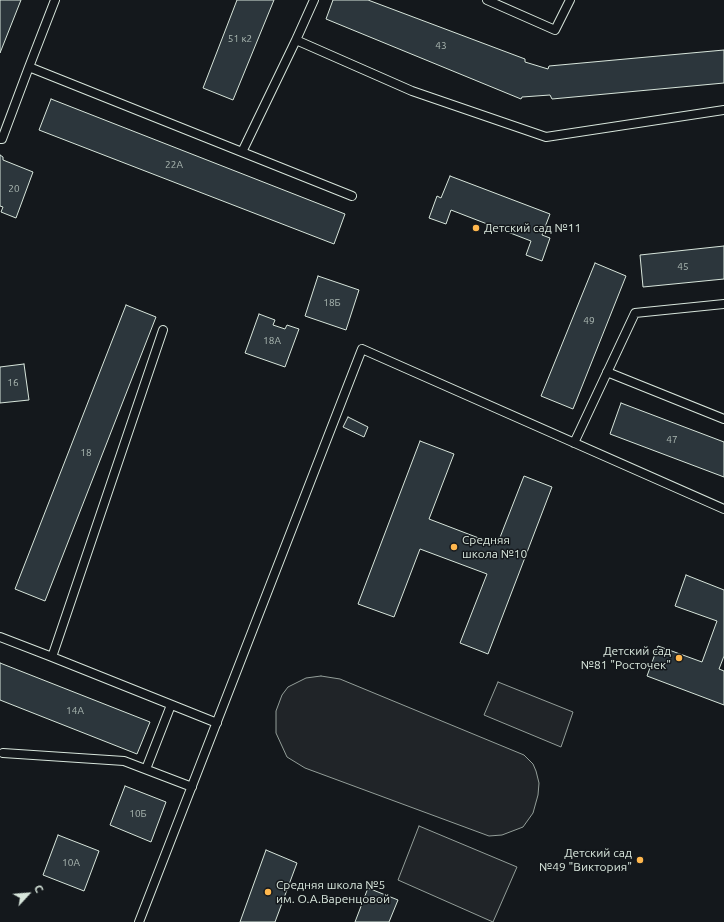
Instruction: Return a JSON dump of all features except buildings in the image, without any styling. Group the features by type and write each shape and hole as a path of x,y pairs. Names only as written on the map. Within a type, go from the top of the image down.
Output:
{"lane":[{"path":"0,139 2,139 55,0"},
{"path":"242,152 314,0"},
{"path":"488,0 556,30 570,0"},
{"path":"296,40 412,91 546,137 724,110"},
{"path":"29,67 352,196"},
{"path":"574,443 635,313 724,304"},
{"path":"52,657 163,330"},
{"path":"139,922 362,349 724,509"},
{"path":"607,372 724,419"},
{"path":"0,636 217,723"},
{"path":"146,769 171,705"},
{"path":"0,761 2,752 124,760 192,787"}],"shaded area":[{"path":"321,676 340,679 524,755 533,764 539,783 538,795 533,813 523,827 502,835 489,836 305,768 287,757 276,733 276,711 282,695 288,687 306,678"},
{"path":"498,682 573,712 561,747 484,715"},
{"path":"419,826 517,867 493,922 398,880"}],"place":[{"name":"Детский сад №11","path":"476,228"},
{"name":"Средняя школа №10","path":"454,547"},
{"name":"Детский сад №81 \"Росточек\"","path":"679,658"},
{"name":"Детский сад №49 \"Виктория\"","path":"640,860"},
{"name":"Средняя школа №5 им. О.А.Варенцовой","path":"268,892"}]}
